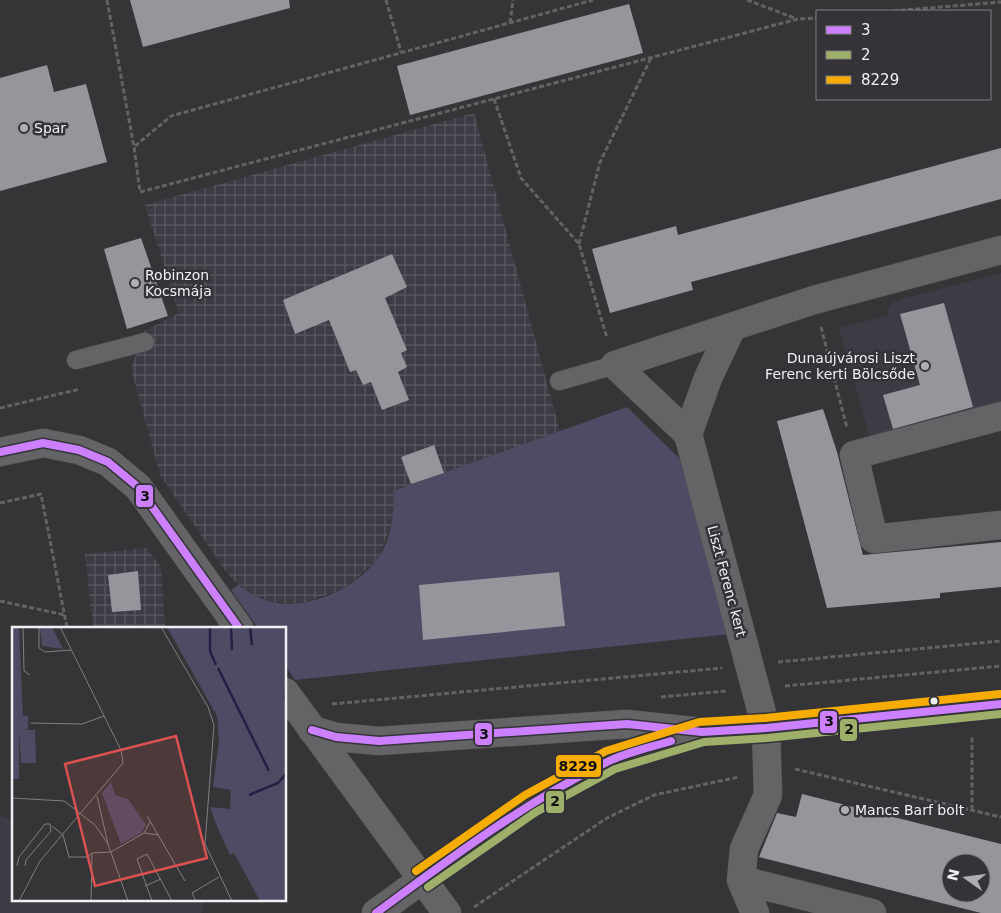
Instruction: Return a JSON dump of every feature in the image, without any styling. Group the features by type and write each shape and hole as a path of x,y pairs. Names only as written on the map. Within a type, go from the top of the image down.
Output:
{"street":[{"path":"732,327 708,378 688,434 614,365 814,300 1001,250"},
{"path":"1001,416 854,455 874,539 1001,525"},
{"name":"Liszt Ferenc kert","path":"688,434 766,728 768,795 744,849 741,880"},
{"path":"0,452 43,444 79,450 108,462 138,487 238,627"},
{"path":"286,693 422,879 459,911"},
{"path":"312,730 336,737 379,741 627,724 702,732 766,728 1001,704"},
{"path":"376,913 532,803 611,760 702,732"},
{"path":"741,880 755,913"},
{"path":"741,880 872,913"}],"lane":[{"path":"76,360 145,342"},
{"path":"559,381 614,365"}],"path":[{"path":"107,0 116,40 140,192 798,19 816,18"},
{"path":"386,0 401,52"},
{"path":"510,22 513,0"},
{"path":"134,147 171,116 592,0"},
{"path":"747,0 798,19"},
{"path":"905,10 1001,2"},
{"path":"579,244 600,162 651,58"},
{"path":"494,99 521,178 579,244 614,365"},
{"path":"814,300 854,455"},
{"path":"0,408 80,390"},
{"path":"0,503 41,494 67,627"},
{"path":"0,601 65,615"},
{"path":"328,705 1001,641"},
{"path":"972,735 972,810"},
{"path":"459,911 607,818 654,794 788,767 1001,817"}],"shaded area":[{"path":"474,113 560,431 393,491 394,506 391,525 379,558 353,582 338,591 303,603 286,604 253,595 238,585 226,572 160,475 131,368 136,355 131,338 179,313 145,205"},
{"name":"Dunaújvárosi Liszt Ferenc kerti Bölcsőde","path":"1001,273 1001,404 931,421 930,419 896,430 871,443 839,328 889,315 888,309 892,303 902,299"},
{"path":"627,407 679,458 730,634 295,680 286,666 286,627 257,627 231,590 238,585 261,598 281,604 288,604 313,601 326,597 350,584 370,568 386,543 391,526 393,491"},
{"path":"147,548 161,568 165,627 93,627 85,554"},
{"path":"0,816 12,819 12,900 205,900 201,913 0,913"}],"building":[{"path":"130,0 289,0 290,8 143,47"},
{"path":"629,4 643,53 410,115 397,66"},
{"path":"47,65 54,92 86,84 107,162 0,191 0,78"},
{"path":"1001,148 1001,199 691,282 693,290 610,313 592,249 676,226 678,235"},
{"name":"Robinzon Kocsmája","path":"141,238 168,316 127,329 104,249"},
{"path":"392,254 407,287 385,298 407,350 401,353 407,367 398,372 409,400 382,410 371,382 363,385 356,370 350,372 329,320 295,334 283,300"},
{"path":"944,303 973,407 893,429 883,395 920,385 900,314"},
{"path":"823,409 837,452 863,555 1001,542 1001,587 940,593 940,598 827,608 777,421"},
{"path":"434,445 444,473 411,484 401,457"},
{"path":"138,571 141,610 112,612 108,575"},
{"path":"559,572 565,626 423,640 419,585"},
{"path":"802,794 1001,844 1001,913 981,913 941,903 991,903 991,853 941,853 941,903 759,857 777,813 796,817"}],"transit line":[{"name":"3","path":"0,452 43,443 79,450 108,462 138,487 238,627"},
{"name":"8229","path":"416,871 525,795 606,751 699,722 765,718 1000,694"},
{"name":"3","path":"312,730 336,737 379,741 627,724 702,732 766,728 1001,704"},
{"name":"2","path":"428,887 536,812 615,769 704,742 767,738 1001,714"},
{"name":"3","path":"376,913 489,832 548,794 609,761 632,752 671,741"}],"place":[{"name":"Spar","path":"24,128"},
{"name":"Robinzon Kocsmája","path":"135,283"},
{"name":"Dunaújvárosi Liszt Ferenc kerti Bölcsőde","path":"925,366"},
{"name":"Mancs Barf bolt","path":"845,810"}]}
